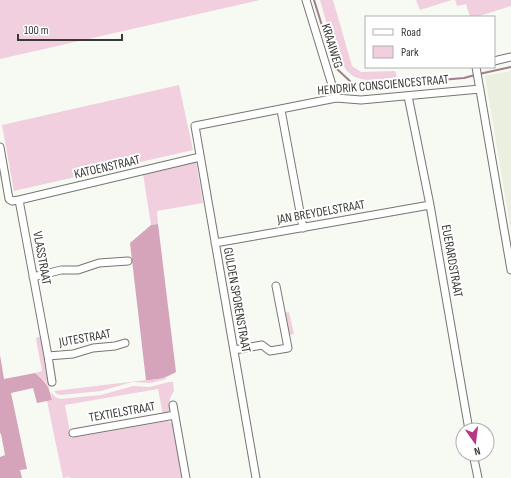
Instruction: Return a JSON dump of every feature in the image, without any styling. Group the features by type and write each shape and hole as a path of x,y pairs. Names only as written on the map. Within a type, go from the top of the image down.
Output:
{"street":[{"name":"KRAAIWEG","path":"306,0 336,98"},
{"path":"495,61 511,57"},
{"path":"476,68 511,270"},
{"name":"HENDRIK CONSCIENCESTRAAT","path":"195,126 336,98 361,100 480,89"},
{"name":"EUERARDSTRAAT","path":"408,96 430,205 468,422"},
{"path":"281,110 303,228"},
{"name":"GULDEN SPORENSTRAAT","path":"195,126 256,478"},
{"path":"0,148 9,199 12,201 19,200"},
{"name":"KATOENSTRAAT","path":"19,200 200,157"},
{"name":"VLASSTRAAT","path":"19,200 52,382"},
{"name":"JAN BREYDELSTRAAT","path":"215,243 430,205"},
{"path":"33,277 61,270 78,270 99,264 128,261"},
{"path":"234,350 262,345 270,352 288,348 276,286"},
{"name":"JUTESTRAAT","path":"48,356 73,354 93,348 114,346 125,343"},
{"name":"TEXTIELSTRAAT","path":"173,405 186,478"},
{"name":"TEXTIELSTRAAT","path":"74,433 175,415"},
{"path":"475,462 478,478"}],"shaded area":[{"path":"511,71 511,231 485,76"},
{"path":"158,224 176,372 169,376 154,380 146,380 130,243 151,225"},
{"path":"0,355 4,379 35,373 42,379 50,391 52,400 37,403 33,388 11,393 27,469 20,470 22,478 0,478 0,457 5,455 0,433"}],"green space":[{"path":"0,0 260,0 0,59"},
{"path":"320,0 333,0 352,66 361,72 395,71 397,77 375,80 363,79 353,76 347,71 337,53"},
{"path":"416,0 452,0 420,10"},
{"path":"455,0 511,0 511,6 479,16 470,16 466,4 457,6"},
{"path":"179,85 193,150 14,191 2,125"},
{"path":"196,161 203,203 157,211 158,224 151,225 143,174"},
{"path":"289,312 294,334 291,335 288,333 284,313"},
{"path":"37,337 41,337 50,390 45,381 35,373 42,371 36,339"},
{"path":"166,377 166,379 151,383 132,382 101,391 61,395 54,391 146,380 154,380"},
{"path":"173,382 174,391 170,398 170,411 163,415 158,389 65,405 71,438 168,421 174,424 182,478 63,478 47,401 52,400 51,392 55,397 60,399 101,395 133,386 149,387"}],"waterway":[{"path":"314,0 337,69 352,83 371,86 464,78 475,75"},
{"path":"479,74 511,67"}]}
